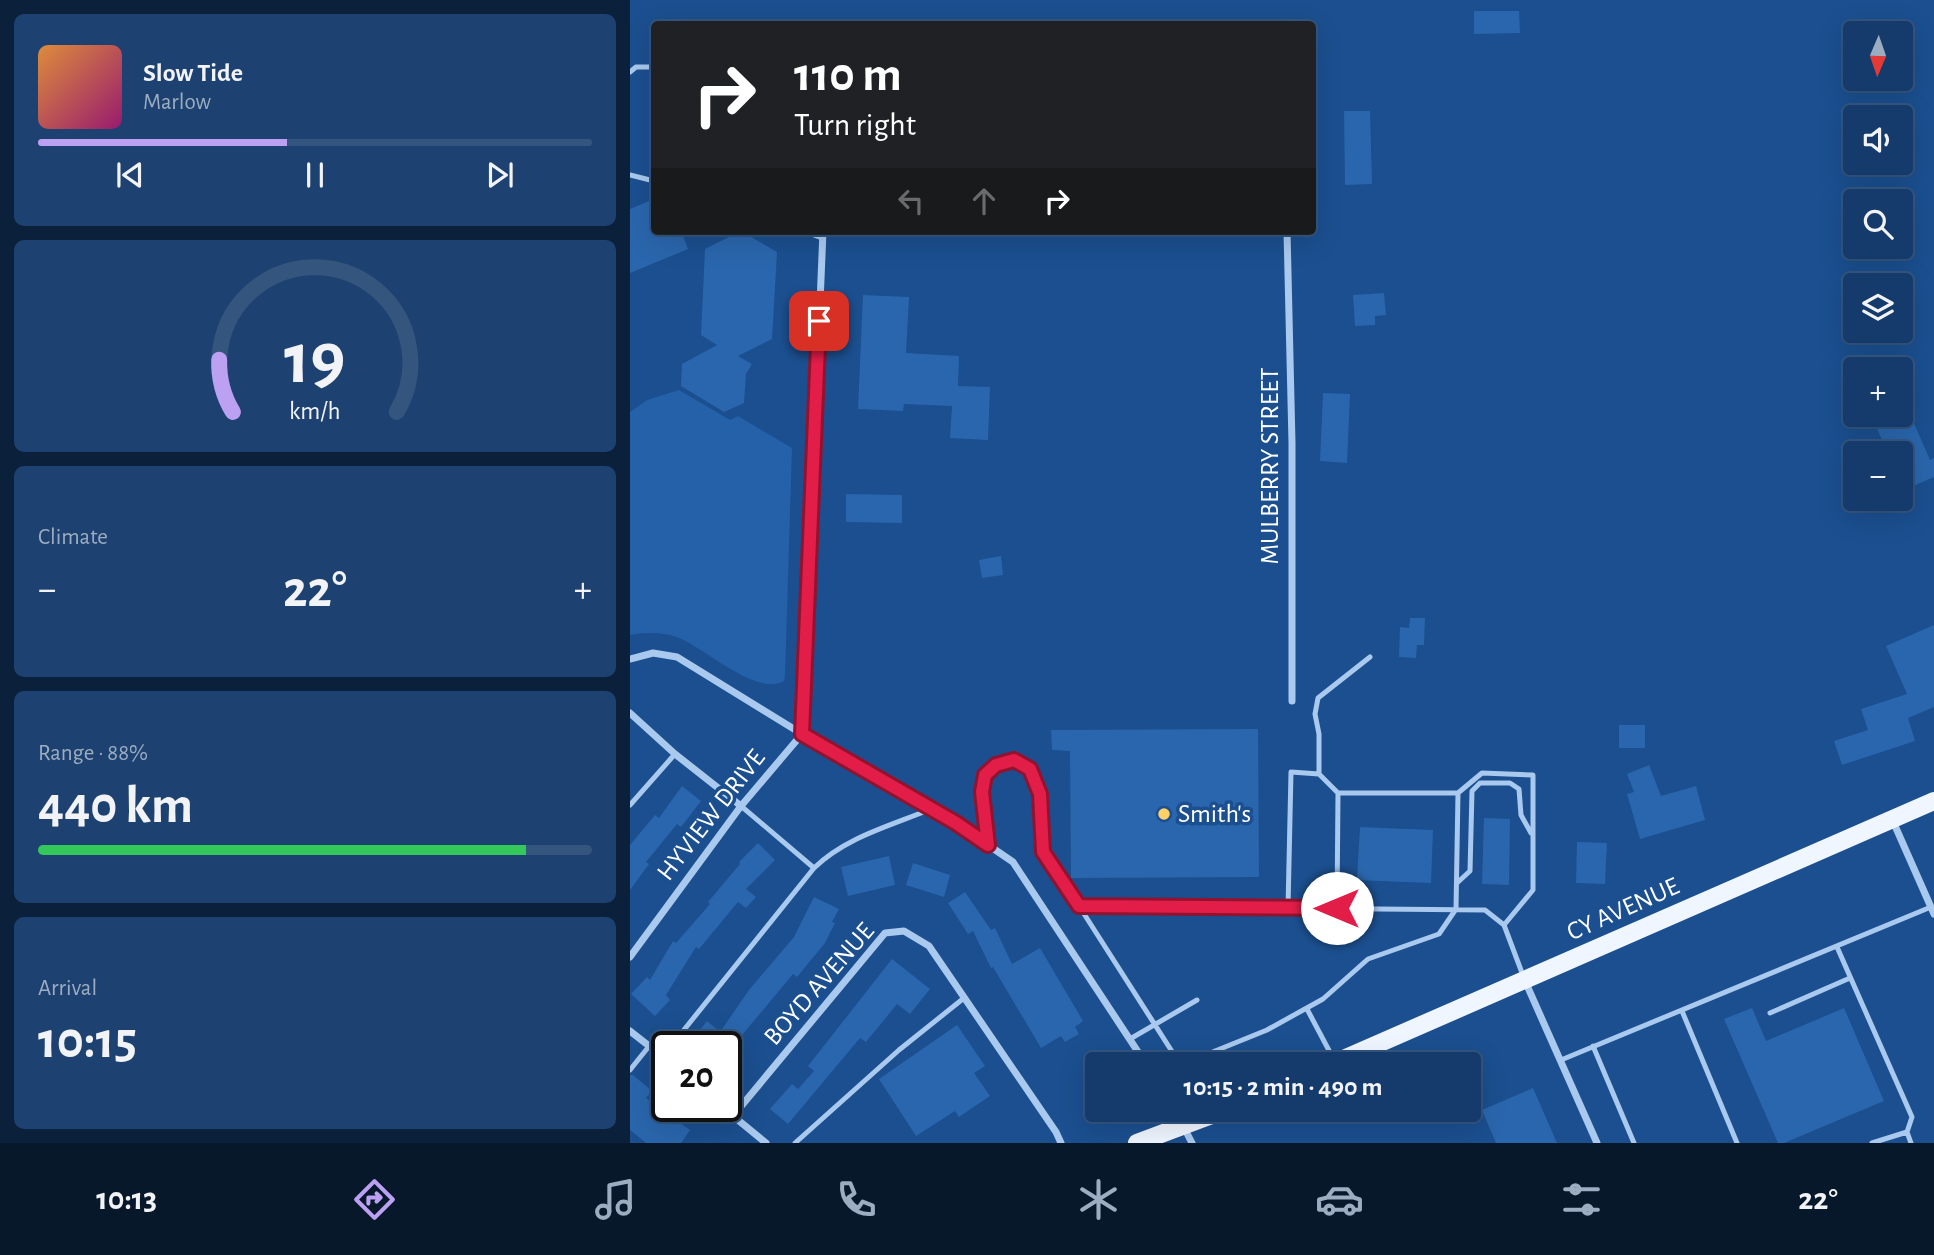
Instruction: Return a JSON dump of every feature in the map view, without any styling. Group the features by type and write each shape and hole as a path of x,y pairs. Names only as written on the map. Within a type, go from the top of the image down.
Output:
{"main road":[{"name":"CY AVENUE","path":"1360,1052 1934,801"},
{"path":"1137,1143 1188,1135 1207,1122"}],"street":[{"path":"802,734 823,235"},
{"name":"MULBERRY STREET","path":"1287,235 1292,443 1292,701"},
{"path":"630,659 653,653 677,657 931,809 1013,862 1138,1052"},
{"path":"630,713 741,806"},
{"name":"HYVIEW DRIVE","path":"630,957 741,806 802,734"},
{"path":"1892,819 1932,911"},
{"name":"BOYD AVENUE","path":"742,1105 885,933 905,931 929,946 1061,1143"},
{"path":"1525,981 1597,1143"},
{"path":"630,1031 650,1045"},
{"path":"740,1122 766,1143"}],"lane":[{"path":"630,72 636,67 651,67"},
{"path":"630,175 651,180"},
{"path":"1319,774 1319,734 1315,714 1318,698 1370,657"},
{"path":"630,805 676,754"},
{"path":"988,845 982,792 985,775 996,765 1014,760 1030,769 1040,794 1043,852 1173,1052"},
{"path":"1288,908 1291,772 1319,774 1338,793 1458,793 1482,773 1534,775 1532,890 1504,925"},
{"path":"1457,883 1469,871 1472,791 1480,783 1510,783 1519,789 1521,815 1533,836"},
{"path":"1337,908 1338,793"},
{"path":"1212,1052 1267,1030 1307,1009 1323,999 1368,959 1439,934 1457,909 1458,793"},
{"path":"741,806 814,868"},
{"path":"683,1031 814,868 838,847 931,809"},
{"path":"1079,906 1485,910 1504,925 1525,981"},
{"path":"1561,1059 1932,911"},
{"path":"1837,947 1912,1116 1907,1132 1911,1143"},
{"path":"1770,1013 1850,978"},
{"path":"795,1143 899,1050 964,998"},
{"path":"1130,1039 1197,1000"},
{"path":"1307,1009 1328,1052"},
{"path":"1682,1011 1737,1143"},
{"path":"630,1070 650,1045"},
{"path":"1593,1046 1634,1143"},
{"path":"1872,1143 1907,1132"}],"shaded area":[{"path":"679,390 730,420 738,416 792,448 784,681 773,684 746,677 690,643 673,636 655,633 630,635 630,412 647,400"}],"building":[{"path":"1474,11 1519,11 1520,33 1474,34"},
{"path":"1344,111 1370,111 1372,184 1345,185"},
{"path":"651,200 651,235 683,235 688,249 630,273 630,209"},
{"path":"733,235 748,235 777,252 772,339 738,356 752,364 746,374 744,403 724,412 681,386 682,364 717,345 701,335 705,249"},
{"path":"1384,293 1386,315 1375,316 1375,325 1355,326 1353,295"},
{"path":"863,295 909,297 906,353 959,356 958,386 990,387 988,440 950,438 952,406 904,404 903,411 858,409"},
{"path":"1323,393 1350,394 1347,463 1320,461"},
{"path":"1913,421 1930,460 1934,458 1934,477 1913,486 1913,441 1883,441 1876,427 1913,427"},
{"path":"846,494 902,495 902,523 846,522"},
{"path":"1001,556 1003,575 982,578 979,560"},
{"path":"1410,618 1425,618 1424,645 1417,645 1416,658 1399,657 1400,627 1409,628"},
{"path":"1934,625 1934,707 1908,718 1915,741 1842,765 1834,741 1868,730 1861,709 1907,694 1886,646"},
{"path":"1619,725 1645,725 1645,748 1619,748"},
{"name":"Smith's","path":"1258,729 1259,877 1071,878 1070,751 1052,750 1051,730"},
{"path":"1649,765 1661,796 1696,786 1705,820 1640,839 1627,794 1634,792 1627,774"},
{"path":"682,786 701,801 681,827 677,824 646,862 649,864 630,890 630,845 655,815 659,818"},
{"path":"1484,818 1510,819 1509,885 1482,884"},
{"path":"1360,827 1433,830 1431,883 1357,880"},
{"path":"1577,842 1607,843 1605,884 1576,883"},
{"path":"758,843 775,860 746,889 756,897 746,908 738,902 699,949 696,947 666,995 670,1000 655,1016 631,994 647,977 650,980 673,941 676,943 710,904 708,902 739,862"},
{"path":"889,856 895,885 848,896 841,867"},
{"path":"913,863 950,875 944,897 906,885"},
{"path":"965,892 991,930 995,928 1012,964 1040,948 1083,1021 1075,1027 1079,1034 1065,1042 1061,1036 1041,1048 993,967 991,968 973,931 968,934 948,903"},
{"path":"814,897 839,909 825,943 797,977 793,974 742,1035 742,1031 721,1031 749,990 794,937"},
{"path":"892,959 930,989 910,1014 897,1004 866,1042 860,1038 788,1124 770,1109 792,1084 798,1089 814,1071 808,1066"},
{"path":"1752,1008 1766,1041 1844,1008 1884,1101 1784,1143 1778,1143 1724,1019"},
{"path":"707,1021 719,1031 699,1031"},
{"path":"957,1025 985,1066 974,1073 990,1096 959,1117 955,1111 916,1136 879,1079"},
{"path":"630,1075 633,1075 651,1090 646,1098 651,1102 651,1122 679,1122 690,1130 681,1143 646,1143 630,1130"},
{"path":"1533,1088 1557,1143 1496,1143 1482,1110"}],"place":[{"name":"Smith's","path":"1164,814"}],"route":[{"path":"819,321 802,734 956,823 988,845 982,792 985,775 996,765 1014,760 1030,769 1040,794 1043,852 1079,906 1337,908"}]}
